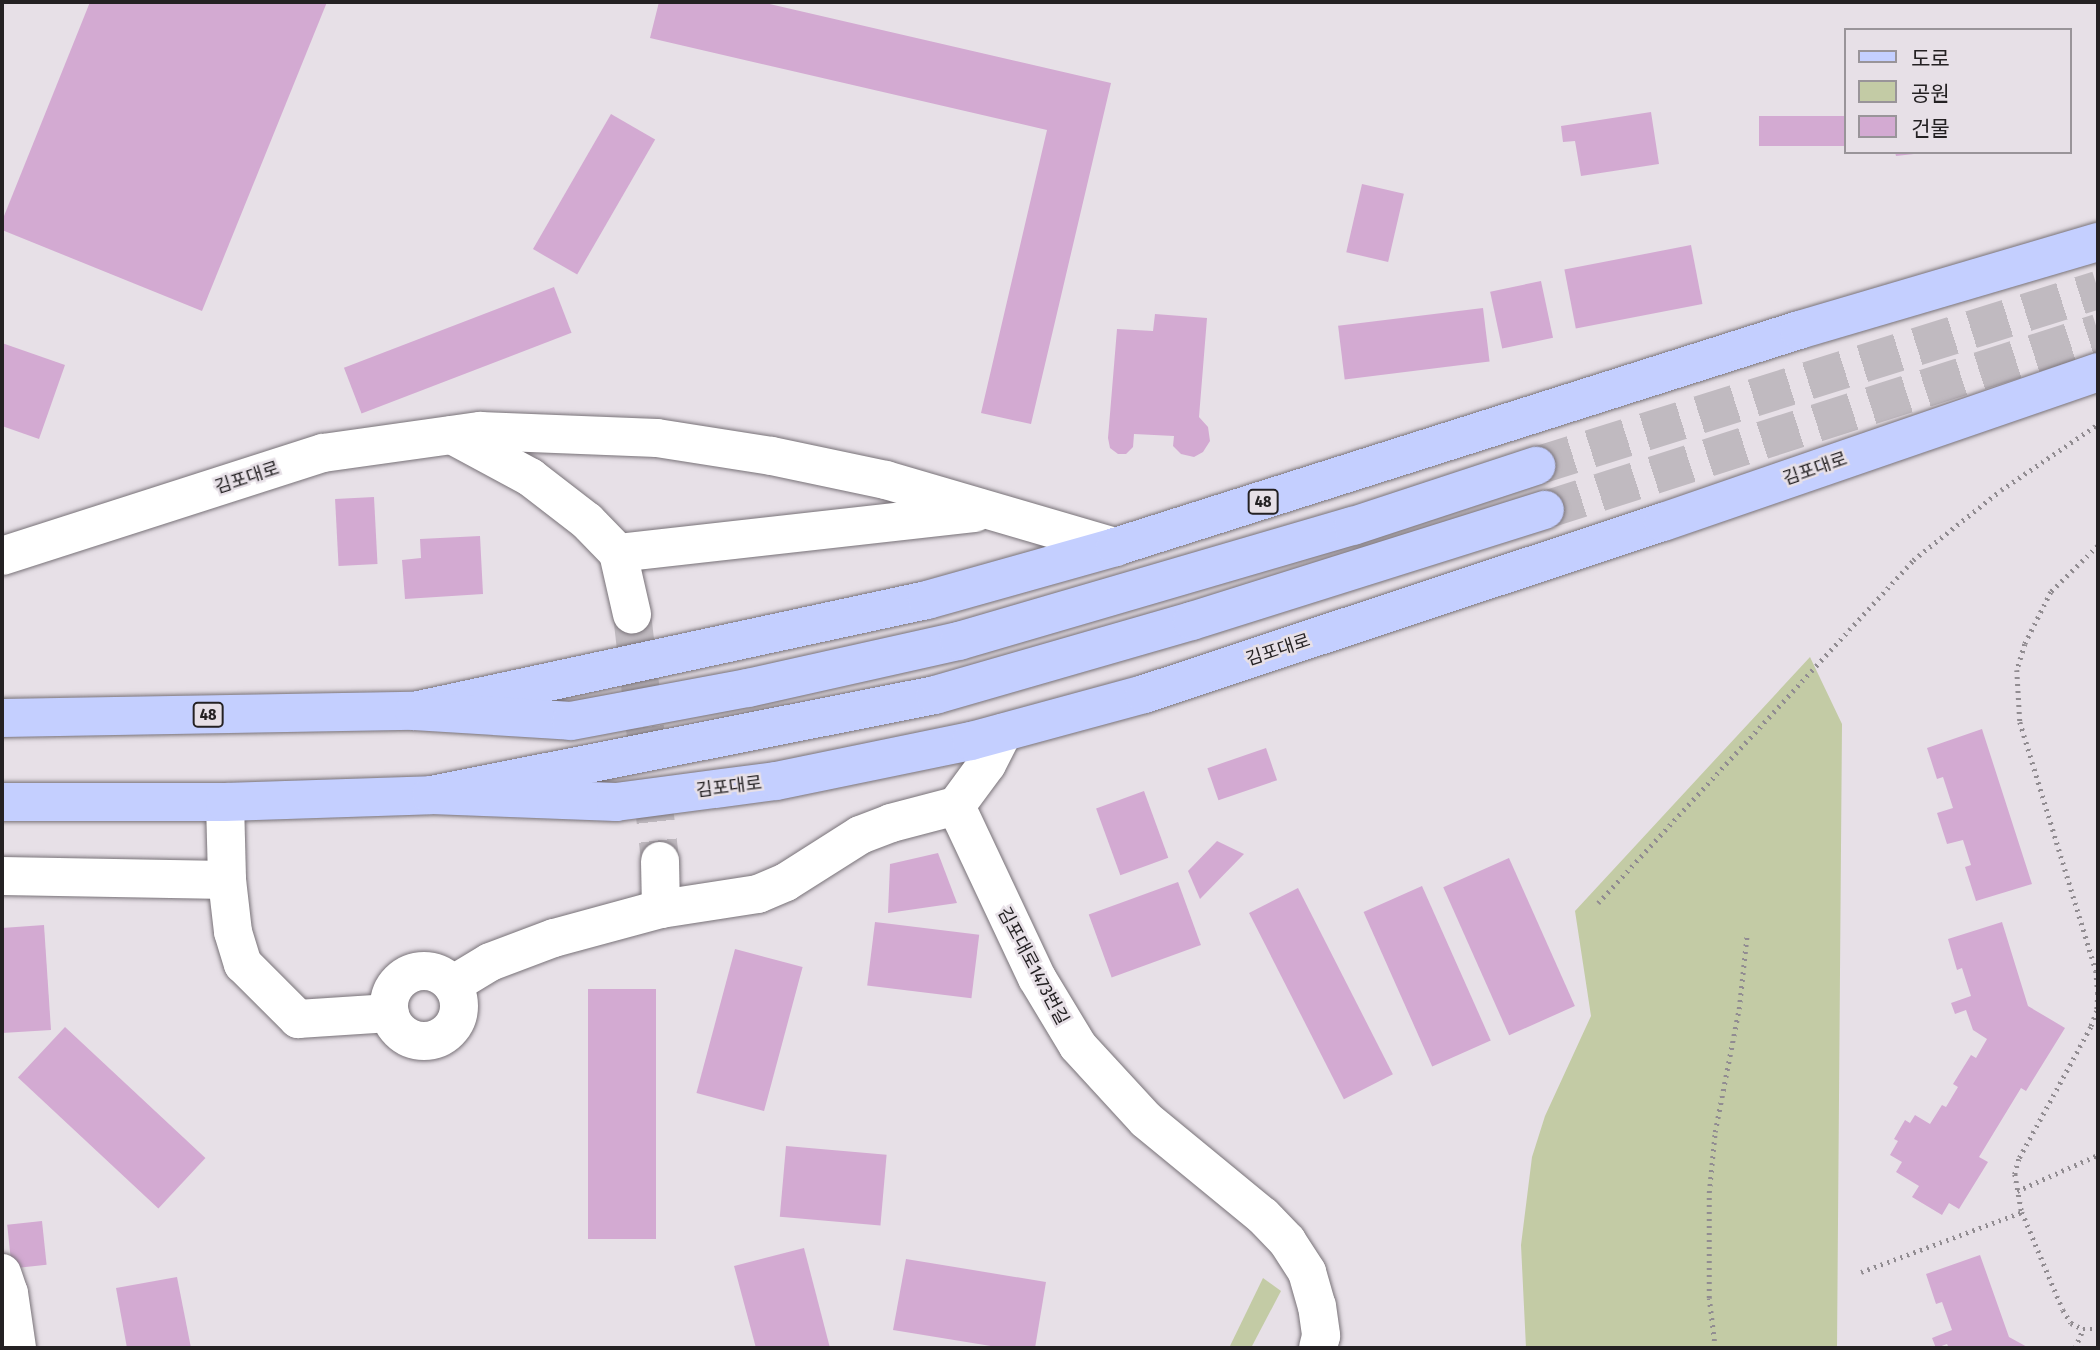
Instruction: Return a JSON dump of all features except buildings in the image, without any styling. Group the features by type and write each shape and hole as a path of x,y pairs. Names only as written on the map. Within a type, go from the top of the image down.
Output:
{"main road":[{"name":"48","path":"414,712 927,600 1115,547 1799,330 2098,242"},
{"name":"김포대로","path":"2,802 225,802 430,795 616,802 776,781 1003,733 1144,694 1650,526 2098,372"},
{"name":"48","path":"2,718 414,712 571,720 748,688 959,641 1353,526 1536,466"},
{"name":"김포대로","path":"430,795 935,695 1192,621 1545,510"}],"lane":[{"name":"김포대로","path":"2,556 323,453 480,431 657,438 772,456 886,480 987,512 1115,547"},
{"path":"452,435 530,477 587,521 618,553 632,614"},
{"path":"618,553 987,512"},
{"path":"452,985 490,962 519,950 661,909 758,894 786,882 860,835 891,822 956,806 987,764 1003,733"},
{"path":"225,802 227,880 233,932 243,964 298,1019 390,1013"},
{"name":"김포대로1473번길","path":"956,806 1037,978 1077,1046 1146,1120 1263,1216 1287,1241 1307,1272 1317,1306 1321,1336 1318,1348"},
{"path":"660,861 661,909"},
{"path":"2,876 227,880"},
{"path":"433,972 452,985 460,1007 453,1028 444,1036 422,1042 411,1039 394,1024 390,1013 393,991 409,974 433,972"},
{"path":"2,1273 9,1293 17,1348"}],"path":[{"path":"1598,903 1913,560 2001,490 2098,424"},
{"path":"2098,546 2051,592 2025,644 2017,670 2020,722 2096,971 2098,993 2097,1011 2091,1027 2019,1159 2015,1174 2022,1212 2063,1310 2071,1324 2083,1329 2098,1329"},
{"path":"1715,1348 1708,1273 1710,1181 1715,1132 1739,1009 1747,934"},
{"path":"2017,1191 2098,1155"},
{"path":"1861,1272 2022,1212"},
{"path":"2075,1348 2083,1329"}],"green space":[{"path":"1810,657 1842,724 1837,1348 1526,1348 1521,1245 1532,1157 1545,1116 1591,1016 1575,911"},
{"path":"1263,1278 1281,1291 1251,1348 1229,1348"}],"tunnel":[{"path":"1536,466 2098,290"},
{"path":"1545,510 2098,333"},
{"path":"632,614 660,861"}]}
